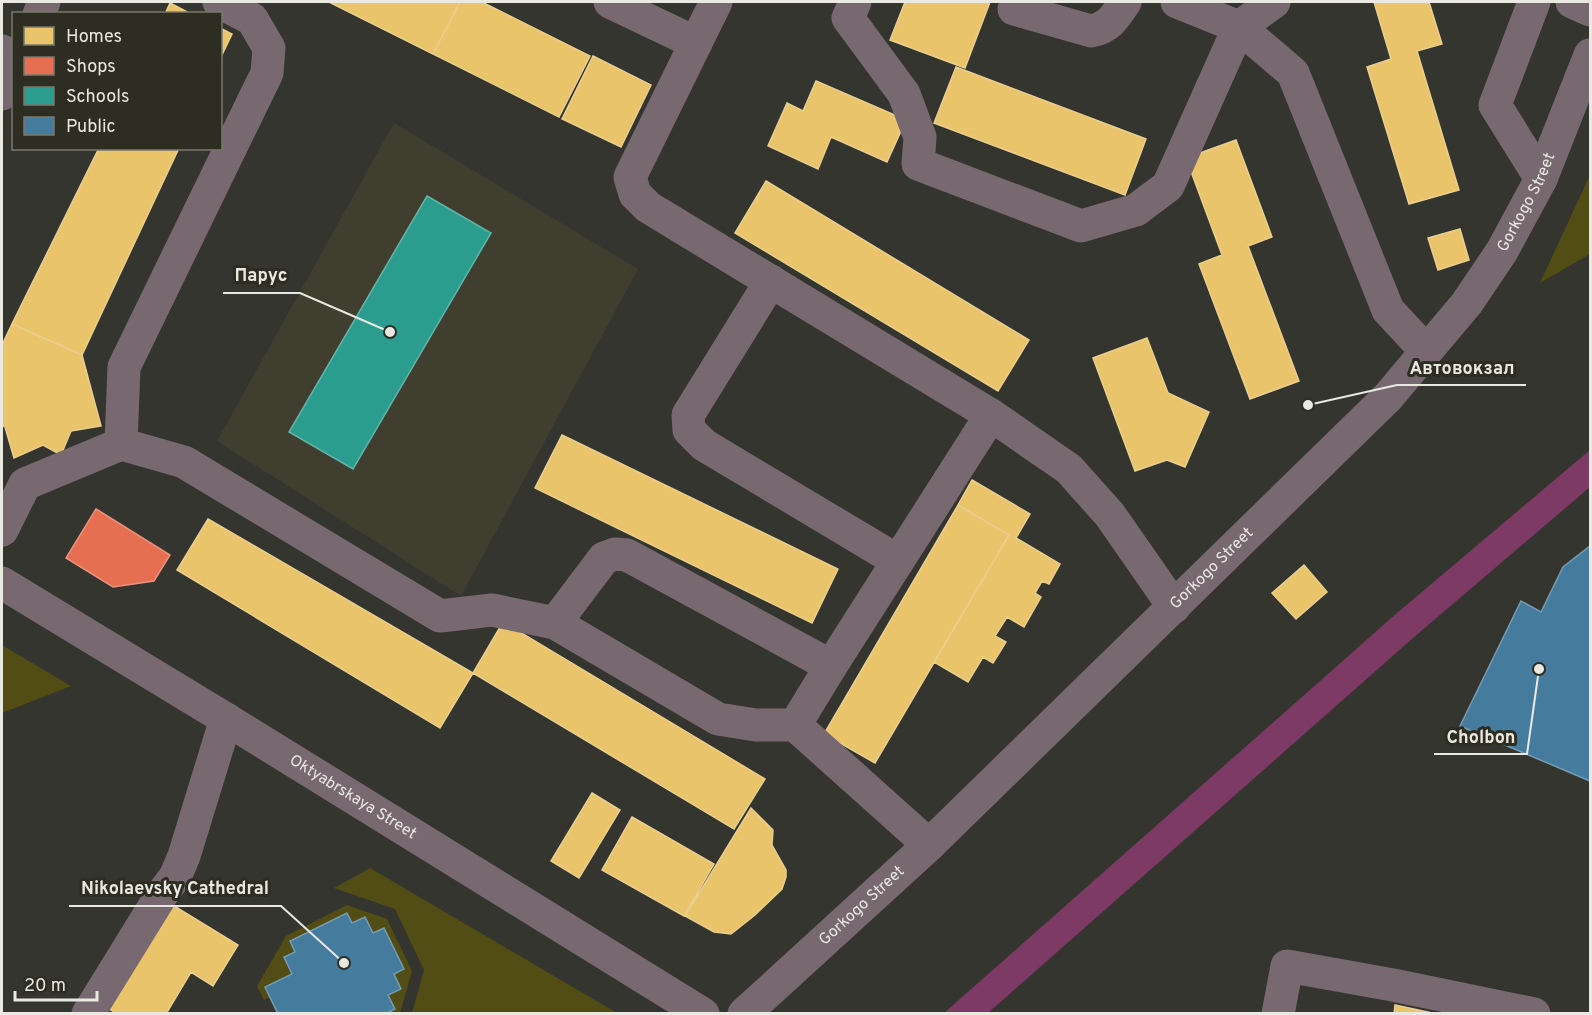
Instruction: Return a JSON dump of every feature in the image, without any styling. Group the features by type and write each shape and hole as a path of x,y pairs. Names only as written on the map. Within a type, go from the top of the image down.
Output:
{"main road":[{"path":"2,94 12,72"}],"street":[{"path":"121,444 124,367 267,73 269,48 252,19 219,2"},
{"path":"610,2 696,43"},
{"path":"716,2 630,177 635,194 648,207 991,415 1069,469 1110,515 1174,607"},
{"path":"855,2 848,18 904,94 920,137 918,164 1081,226 1136,210 1168,186 1239,27 1274,2"},
{"path":"1014,9 1091,31 1100,29 1113,21 1125,2"},
{"path":"1177,2 1239,27 1293,74 1388,310 1426,351"},
{"path":"1534,2 1495,105 1541,179"},
{"path":"1572,2 1590,10"},
{"name":"Gorkogo Street","path":"744,1014 929,845 1388,397 1467,303 1502,251 1541,179 1590,55"},
{"path":"771,281 688,415 689,430 704,445 898,561"},
{"path":"795,724 991,415"},
{"path":"2,530 14,482 121,444 184,462 440,616 492,610 555,623 718,719 756,725 795,724 929,845"},
{"path":"555,623 604,558 615,554 627,555 831,666"},
{"name":"Oktyabrskaya Street","path":"2,583 703,1014"},
{"path":"88,1014 162,894 175,877 226,719"},
{"path":"1278,1014 1287,966 1534,1014"}],"shaded area":[{"path":"394,123 638,269 461,596 217,441"},
{"path":"1590,175 1590,254 1540,283"},
{"path":"1590,450 1590,487 1413,638 988,1013 944,1013 1397,613"},
{"path":"2,645 71,686 2,713"},
{"path":"370,868 617,1013 412,1013 424,970 395,909 334,888"},
{"path":"347,905 387,919 412,971 400,1013 385,1013 388,995 401,989 394,974 404,969 384,928 373,933 365,917 352,923 347,913 290,941 295,952 284,957 292,974 265,987 270,997 264,1000 257,986 286,936"}],"building: Homes":[{"path":"329,2 460,2 433,54"},
{"path":"460,2 482,2 590,56 559,117 433,54"},
{"path":"905,2 990,2 965,68 890,40"},
{"path":"1374,2 1429,2 1442,44 1417,51 1459,190 1409,204 1367,67 1391,59"},
{"path":"170,3 187,12 166,12"},
{"path":"222,29 232,34 222,55"},
{"path":"593,56 651,85 621,147 562,119"},
{"path":"956,67 1146,139 1125,195 934,123"},
{"path":"816,81 906,120 887,162 831,137 818,169 768,146 787,103 803,111"},
{"path":"1236,140 1272,237 1248,246 1299,381 1250,399 1199,264 1222,255 1186,158"},
{"path":"98,150 178,150 82,355 12,324"},
{"path":"766,181 1029,340 998,391 735,233"},
{"path":"1460,229 1469,260 1438,270 1428,238"},
{"path":"12,324 82,355 101,426 71,431 61,455 43,445 14,458 5,427 2,425 2,345"},
{"path":"1147,338 1168,393 1209,412 1185,467 1167,460 1135,471 1093,358"},
{"path":"562,435 838,569 812,623 535,488"},
{"path":"972,480 1030,514 1016,538 1060,564 1049,584 1042,581 1035,593 1041,597 1024,627 1007,617 995,636 1006,642 993,663 983,657 968,682 934,662 1009,535 958,505"},
{"path":"958,505 1009,535 875,763 824,734"},
{"path":"208,519 473,673 440,728 177,570"},
{"path":"1304,565 1327,592 1296,619 1272,593"},
{"path":"503,622 765,779 734,829 473,673"},
{"path":"592,793 620,810 579,878 551,861"},
{"path":"751,808 773,830 772,845 786,870 786,877 782,889 731,934 714,932 685,916"},
{"path":"632,817 714,864 684,916 602,870"},
{"path":"166,901 238,945 213,986 191,972 166,1014 117,1014 102,1004"},
{"path":"1395,1005 1437,1014 1394,1014"}],"building: Shops":[{"path":"96,509 170,555 154,581 113,587 66,558"}],"building: Schools":[{"path":"427,196 491,233 353,469 289,432"}],"building: Public":[{"path":"1590,546 1590,781 1460,726 1521,601 1541,612 1563,567"},
{"path":"347,913 352,923 365,917 373,933 384,928 404,969 394,974 401,989 388,995 395,1009 385,1014 278,1014 265,987 292,974 284,957 295,952 290,941"}],"place":[{"name":"Парус","path":"390,332"},
{"name":"Автовокзал","path":"1308,405"},
{"name":"Cholbon","path":"1539,669"},
{"name":"Nikolaevsky Cathedral","path":"344,963"}]}
